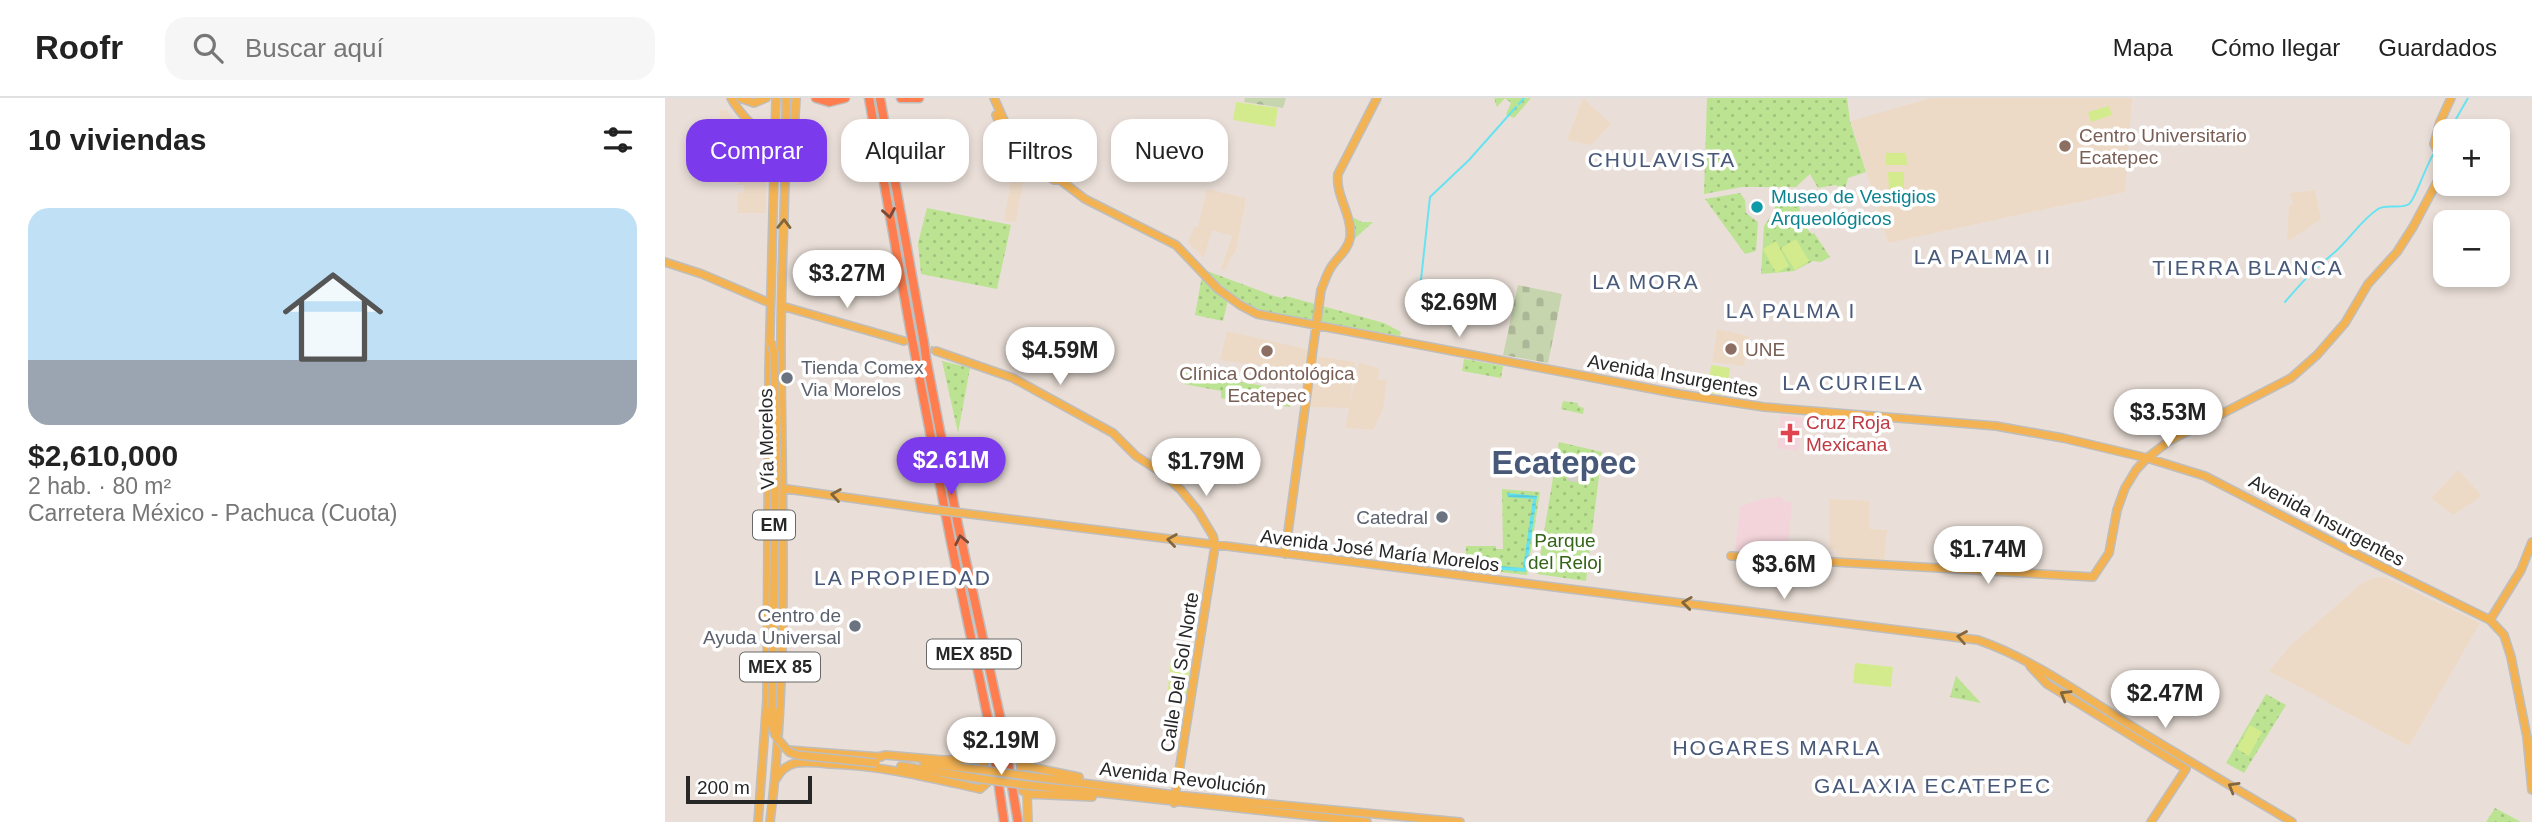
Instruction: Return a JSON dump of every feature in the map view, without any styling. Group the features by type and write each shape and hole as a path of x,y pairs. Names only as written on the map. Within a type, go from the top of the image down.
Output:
{"highway":[{"path":"815,98 832,102 845,98"},
{"name":"MEX 85D","path":"869,98 908,340 915,354 992,737 1004,822"},
{"name":"MEX 85D","path":"880,98 923,343 958,525 1001,721 1018,822"},
{"path":"901,98 919,98"}],"main road":[{"path":"731,98 746,119"},
{"path":"740,98 754,103 766,98"},
{"name":"Vía Morelos","path":"776,98 776,119"},
{"name":"Vía Morelos","path":"786,98 786,119"},
{"path":"795,119 796,98"},
{"name":"Avenida Insurgentes","path":"992,98 1019,146 1059,180 1085,199 1176,245 1218,289 1240,305 1270,317 1745,405 1996,426 2057,436 2147,457 2205,475 2490,621 2504,635 2511,657 2525,727 2532,790"},
{"path":"1285,554 1321,290 1325,278 1350,239 1350,224 1337,183 1338,174 1377,98"},
{"path":"2441,119 2451,98"},
{"name":"Vía Morelos","path":"758,822 767,692 770,303 775,182"},
{"name":"Vía Morelos","path":"770,822 779,692 785,182"},
{"path":"1731,556 2093,577 2109,553 2117,510 2129,479 2147,457 2197,425 2298,373 2345,323 2368,285 2397,252 2433,189"},
{"path":"665,262 702,274 770,303"},
{"path":"782,306 908,340"},
{"name":"EM","path":"770,340 774,353 776,444 772,725 781,745 797,755 878,762"},
{"path":"936,352 1013,378 1113,433 1136,456 1170,478 1181,490 1198,511 1213,536 1215,546"},
{"name":"Avenida José María Morelos","path":"769,489 782,488 1215,546 1950,635 1985,643 2025,661 2188,766"},
{"path":"2490,621 2521,570 2532,542"},
{"name":"Calle Del Sol Norte","path":"1175,799 1215,546"},
{"name":"Avenida José María Morelos","path":"2025,661 2047,684 2164,755 2292,822"},
{"path":"767,692 779,692"},
{"name":"Avenida Revolución","path":"777,750 982,775 1027,776 1134,794 1367,822"},
{"path":"762,777 796,751"},
{"path":"774,784 781,770 796,763 878,762 980,789 987,783 984,764 979,759 943,760 885,755 878,762"},
{"path":"1021,765 1134,794 1104,798 1021,790 1021,765"},
{"path":"2151,822 2188,766"},
{"name":"Avenida Revolución","path":"982,775 1027,789 1134,794"},
{"path":"1027,789 1028,822"},
{"name":"Avenida Revolución","path":"1175,799 1459,822"}],"shaded area":[{"path":"1583,98 1611,124 1591,145 1567,140"},
{"path":"1931,98 2132,98 2125,192 1888,243 1851,121"},
{"path":"720,110 726,110 734,119 720,119"},
{"path":"738,182 766,182 766,213 737,213 738,193 744,193 744,185 738,185"},
{"path":"1011,182 1023,182 1016,222 1004,221"},
{"path":"1207,189 1246,198 1236,251 1225,271 1221,269 1232,236 1212,230 1204,258 1188,242 1194,227 1198,227"},
{"path":"2315,190 2321,219 2287,242 2289,205 2293,204 2290,193"},
{"name":"UNE","path":"1717,329 1749,336 1744,366 1712,362"},
{"name":"Clínica Odontológica Ecatepec","path":"1227,331 1310,350 1306,373 1220,360"},
{"path":"1315,356 1355,362 1349,407 1359,363 1379,368 1378,380 1387,380 1383,410 1373,430 1345,428 1349,408 1309,407"},
{"name":"Cruz Roja Mexicana","path":"1781,415 1803,418 1798,451 1777,448"},
{"path":"1581,453 1581,458 1585,456 1583,460 1588,460 1584,464 1589,465 1589,460 1593,459 1593,471 1584,481 1571,482 1566,479 1571,472 1576,475 1583,474 1586,470 1582,468 1582,473 1579,469 1577,474 1576,469 1572,471 1574,467 1569,466 1573,463 1568,461 1573,460 1571,456 1576,458 1576,454 1578,457"},
{"path":"2458,470 2482,496 2453,515 2431,498"},
{"path":"1781,497 1786,503 1792,503 1787,556 1735,552 1740,506 1766,498"},
{"path":"1829,499 1869,501 1870,529 1887,530 1884,562 1837,559 1836,549 1830,549"},
{"path":"2384,577 2480,623 2409,746 2269,671 2289,647 2361,584 2373,578"}],"green space":[{"path":"1245,98 1286,98 1283,108 1244,102"},
{"path":"1494,98 1505,98 1497,107"},
{"path":"1505,98 1531,98 1514,118 1506,114 1511,103"},
{"path":"1707,98 1847,98 1850,121 1866,172 1848,178 1845,189 1835,185 1818,188 1810,174 1796,187 1742,187 1704,194"},
{"path":"1236,102 1278,108 1275,127 1233,120"},
{"path":"2109,106 2112,115 2091,122 2088,112"},
{"path":"1886,153 1906,153 1907,165 1886,165"},
{"path":"1888,172 1904,172 1904,189 1889,189"},
{"path":"1740,193 1745,200 1746,213 1758,222 1756,251 1745,254 1705,199"},
{"path":"1778,193 1796,193 1805,225 1814,233 1830,257 1821,262 1813,261 1794,271 1761,274 1764,226 1775,210 1773,196"},
{"path":"927,208 1011,225 997,289 921,274 918,243"},
{"path":"1350,216 1362,222 1373,222 1351,242"},
{"path":"1796,239 1809,261 1795,270 1781,248"},
{"path":"1776,241 1789,266 1776,273 1763,249"},
{"path":"1207,271 1274,296 1286,296 1384,323 1401,332 1400,336 1263,311 1233,294"},
{"path":"1202,276 1228,300 1223,321 1195,315"},
{"path":"1518,285 1562,294 1548,363 1503,355"},
{"path":"1464,359 1503,366 1501,378 1462,371"},
{"path":"942,361 970,368 958,433"},
{"path":"1711,365 1730,368 1726,395 1708,393"},
{"path":"1186,373 1264,386 1264,389 1292,395 1290,407 1262,403 1262,406 1221,398 1221,391 1184,384"},
{"path":"1563,401 1578,403 1578,406 1584,408 1583,414 1561,409"},
{"name":"Parque del Reloj","path":"1559,442 1602,452 1586,581 1537,574"},
{"path":"1502,489 1540,492 1527,575 1465,568 1466,546 1496,546 1496,549 1503,549"},
{"path":"1171,659 1190,660 1186,701 1167,699"},
{"path":"1855,663 1893,667 1891,687 1853,683"},
{"path":"1956,676 1981,703 1950,697"},
{"path":"2266,694 2286,705 2244,773 2226,763"},
{"path":"2250,725 2262,732 2249,756 2237,749"},
{"path":"2495,808 2521,822 2486,822"}],"water":[{"path":"1508,493 1537,496 1526,572 1468,567 1468,563 1523,568 1533,499 1508,497"}],"waterway":[{"path":"1519,104 1524,98"},
{"path":"2456,119 2468,98"},
{"path":"1420,289 1430,197 1469,160 1516,107"},
{"path":"2285,302 2372,213 2382,207 2409,204 2433,156"}],"tunnel":[{"path":"910,343 936,351"}],"place":[{"name":"Centro Universitario Ecatepec","path":"2065,146"},
{"name":"Museo de Vestigios Arqueológicos","path":"1757,207"},
{"name":"UNE","path":"1731,349"},
{"name":"Clínica Odontológica Ecatepec","path":"1267,351"},
{"name":"Tienda Comex Via Morelos","path":"787,378"},
{"name":"Cruz Roja Mexicana","path":"1790,433"},
{"name":"Catedral","path":"1442,517"},
{"name":"Centro de Ayuda Universal","path":"855,626"}],"district":[{"name":"CHULAVISTA","path":"1662,160"},
{"name":"LA PALMA II","path":"1983,257"},
{"name":"TIERRA BLANCA","path":"2248,268"},
{"name":"LA MORA","path":"1646,282"},
{"name":"LA PALMA I","path":"1791,311"},
{"name":"LA CURIELA","path":"1853,383"},
{"name":"Ecatepec","path":"1564,462"},
{"name":"LA PROPIEDAD","path":"903,578"},
{"name":"HOGARES MARLA","path":"1777,748"},
{"name":"GALAXIA ECATEPEC","path":"1933,786"}]}
